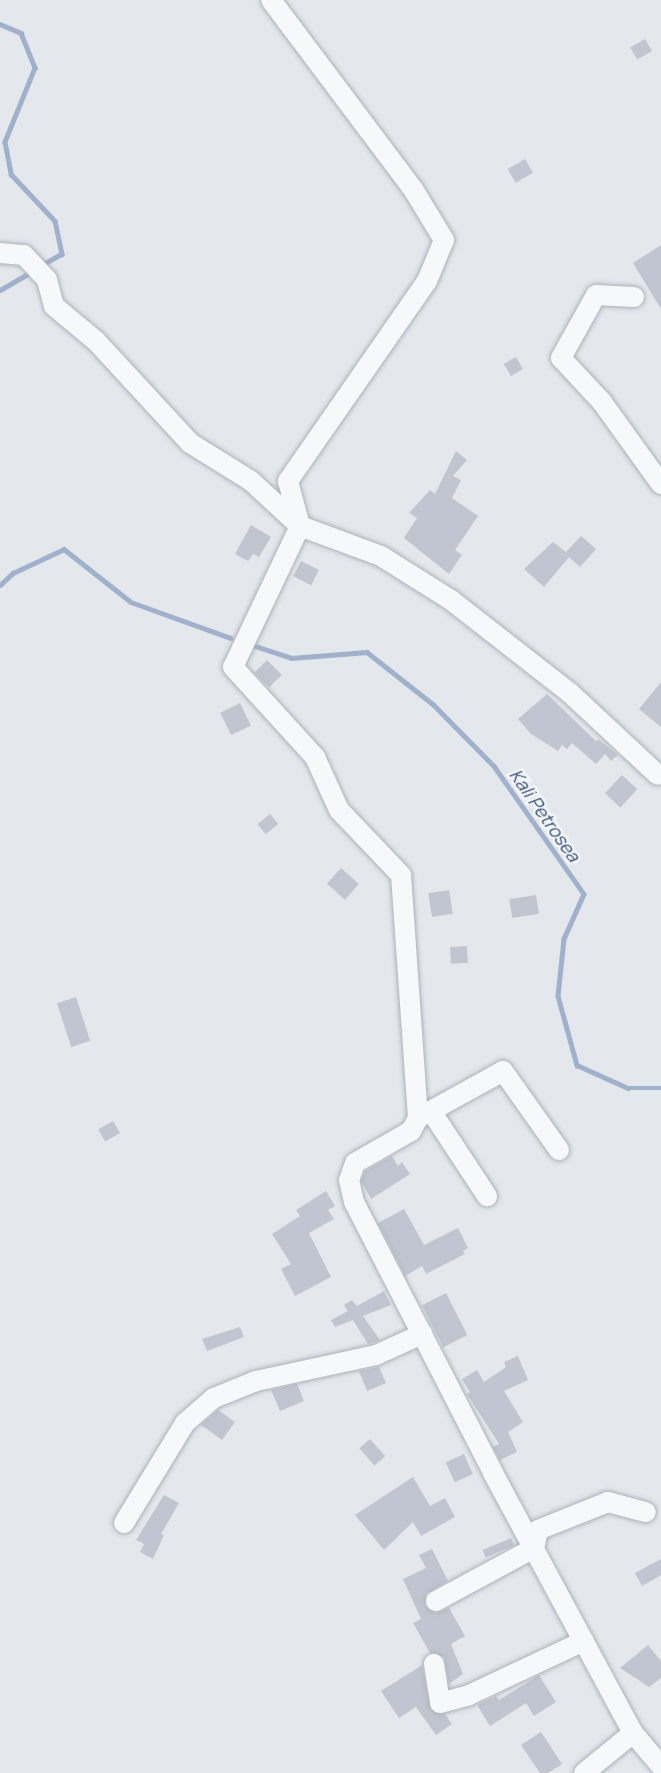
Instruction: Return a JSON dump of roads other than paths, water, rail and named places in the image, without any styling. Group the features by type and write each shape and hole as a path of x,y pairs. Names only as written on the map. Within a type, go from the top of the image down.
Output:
{"street":[{"path":"271,0 414,189 444,240 427,281 288,481 300,526 235,659 235,671 309,749 339,810 401,875 424,1115 487,1197"},
{"path":"0,252 24,255 47,280 54,306 96,341 180,435 251,481 300,526 381,556 451,600 570,693 660,777"},
{"path":"634,297 596,295 561,358 602,402 661,484"},
{"path":"660,777 661,754"},
{"path":"559,1150 503,1071 424,1115 411,1131 355,1163 348,1180 354,1202 534,1548 633,1733 661,1766"},
{"path":"124,1523 185,1423 214,1398 256,1381 376,1355 422,1334"},
{"path":"436,1601 534,1548 538,1530 608,1502 646,1512"},
{"path":"434,1664 440,1703 468,1695 584,1641"},
{"path":"584,1773 633,1733"}],"waterway":[{"name":"Kali Petrosea","path":"0,24 21,33 35,68 5,142 11,174 55,221 62,254 41,266"},
{"name":"Kali Petrosea","path":"0,290 31,272"},
{"name":"Kali Petrosea","path":"0,585 13,573 64,549 131,602 231,638"},
{"name":"Kali Petrosea","path":"255,646 291,658 367,652 434,705 494,766 584,894 564,939 558,996 577,1065 628,1088 661,1088"}]}
